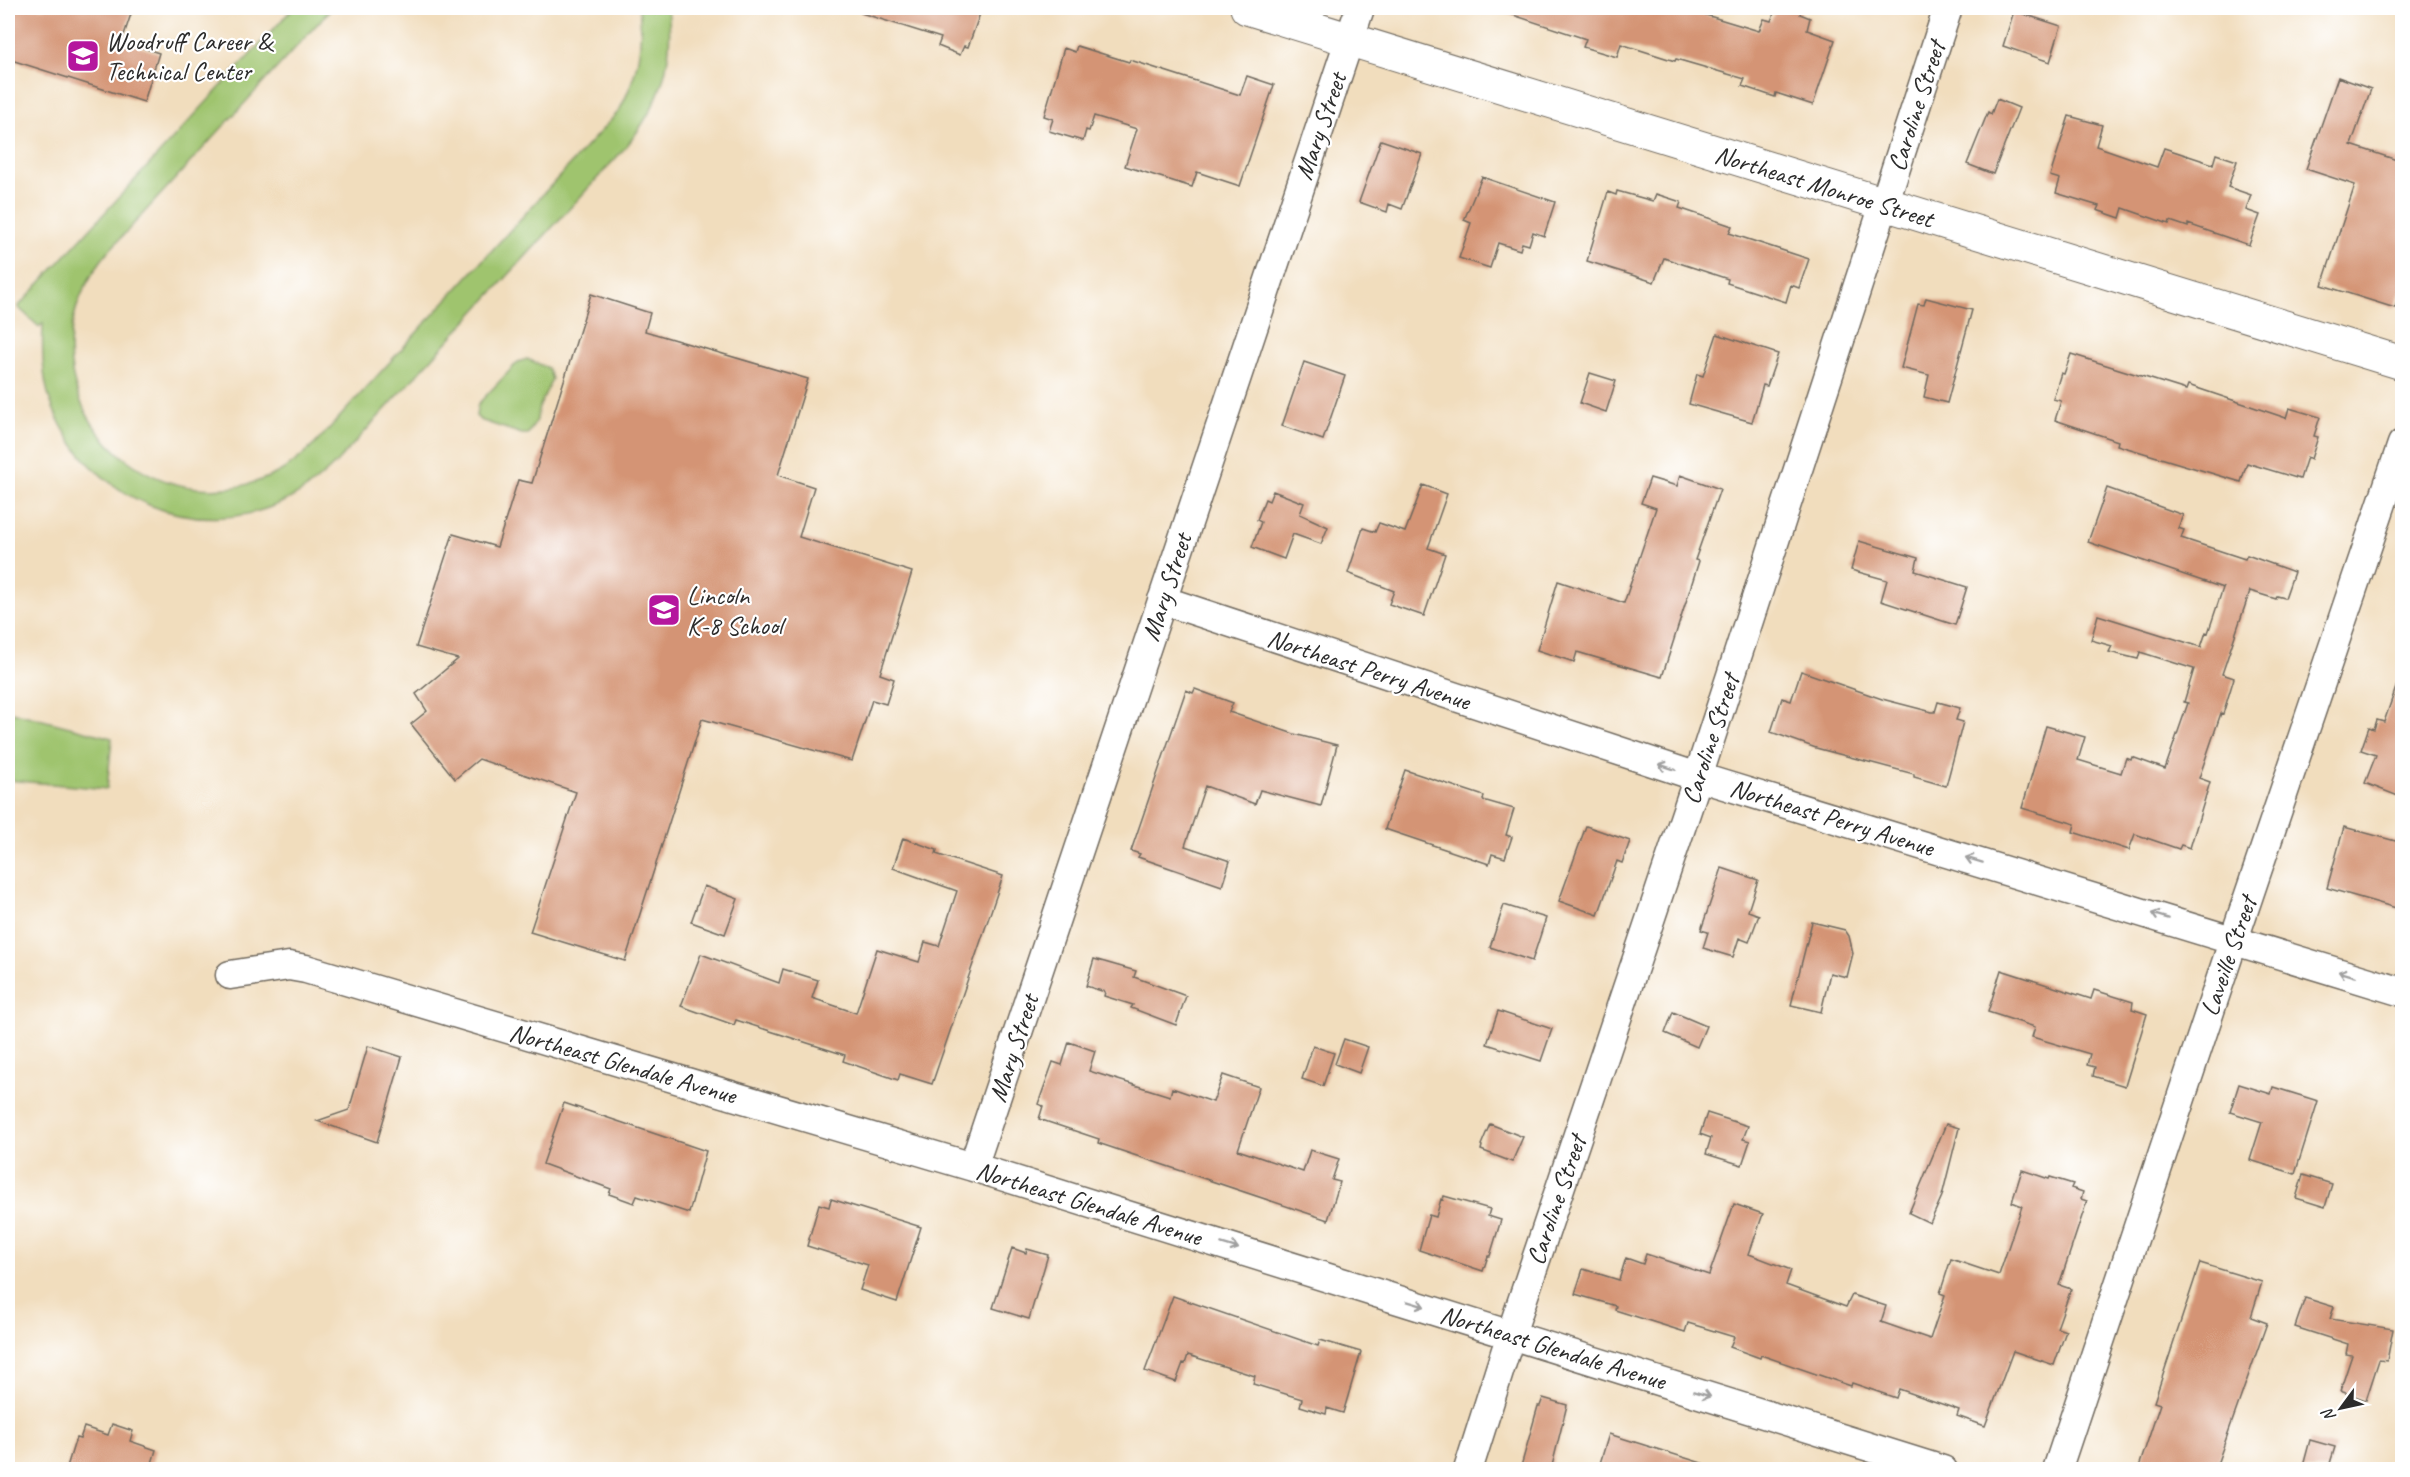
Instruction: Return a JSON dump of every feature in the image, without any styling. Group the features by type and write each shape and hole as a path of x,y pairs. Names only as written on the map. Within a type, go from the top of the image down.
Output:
{"street":[{"name":"Northeast Monroe Street","path":"1247,8 2403,363"},
{"name":"Mary Street","path":"973,1167 1360,8"},
{"name":"Caroline Street","path":"1468,1470 1511,1334 1698,777 1948,8"},
{"name":"Laveille Street","path":"2057,1470 2234,939 2403,444"},
{"name":"Northeast Perry Avenue","path":"1162,600 1698,777 2403,992"},
{"name":"Northeast Glendale Avenue","path":"230,975 289,966 306,969 973,1167 1942,1470"}],"green space":[{"path":"293,8 332,8 107,253 87,283 74,317 71,359 79,398 98,431 125,458 158,478 196,488 235,487 275,474 315,444 619,111 638,61 641,35 639,8 668,8 670,28 667,65 648,115 626,147 331,468 296,495 253,513 217,518 181,515 147,504 116,487 89,464 66,434 47,391 44,372 43,323 39,327 18,307"},
{"path":"527,359 548,368 552,379 538,410 537,420 528,434 480,420 476,416 478,404 518,362"},
{"path":"8,711 112,738 107,789 8,780"}],"building":[{"name":"Woodruff Career & Technical Center","path":"8,8 133,8 122,41 159,53 144,102 8,59"},
{"path":"862,8 982,8 968,47 964,46 960,55 938,46 941,38 861,13"},
{"path":"1504,8 1698,8 1696,12 1759,31 1764,19 1771,21 1776,8 1802,8 1800,14 1810,18 1807,30 1835,40 1813,105 1776,93 1775,97 1742,86 1745,79 1621,44 1617,57 1583,47 1586,39 1504,12"},
{"path":"2014,11 2061,26 2050,62 2003,46"},
{"path":"1077,46 1129,62 1130,60 1240,95 1247,76 1274,85 1240,186 1197,172 1192,187 1125,166 1137,129 1094,116 1083,141 1049,131 1053,119 1044,116 1064,48 1075,52"},
{"path":"2338,77 2371,89 2351,145 2403,162 2403,284 2395,308 2322,285 2355,185 2306,169"},
{"path":"1997,99 2019,108 1993,174 1967,164 1988,112 1991,114"},
{"path":"2069,116 2102,125 2096,146 2157,167 2164,148 2213,164 2216,154 2237,161 2228,187 2251,195 2246,210 2260,215 2249,245 2188,224 2188,227 2170,221 2169,224 2123,208 2120,218 2097,210 2099,206 2056,193 2060,179 2050,176"},
{"path":"1381,140 1422,154 1402,209 1389,204 1387,212 1359,202"},
{"path":"1482,177 1555,202 1544,236 1533,232 1529,245 1522,243 1520,250 1498,243 1490,268 1459,258 1471,223 1464,220"},
{"path":"1617,191 1653,201 1656,194 1681,202 1679,208 1732,226 1729,233 1809,259 1799,288 1791,285 1786,302 1727,283 1728,279 1664,258 1654,282 1587,261 1608,192 1616,195"},
{"name":"Lincoln K-8 School","path":"591,294 650,313 645,331 808,379 778,475 814,487 799,537 912,572 880,674 894,679 886,704 872,700 852,761 702,719 625,961 530,932 576,792 479,759 455,779 411,724 427,711 416,694 458,659 416,647 453,534 497,547 518,480 532,483"},
{"path":"1926,298 1972,310 1947,403 1924,397 1929,375 1901,368 1918,304 1924,305"},
{"path":"1717,334 1778,354 1767,386 1763,385 1752,422 1689,404 1697,374 1703,376"},
{"path":"2071,354 2186,390 2188,385 2286,418 2289,408 2320,417 2314,436 2318,437 2311,459 2307,457 2300,479 2247,463 2241,482 2117,445 2118,441 2055,420 2061,401 2053,399 2061,373 2064,374"},
{"path":"1304,362 1345,376 1323,440 1282,426"},
{"path":"1590,373 1616,381 1606,412 1580,403"},
{"path":"1680,475 1720,489 1695,560 1699,561 1662,677 1577,652 1574,662 1537,650 1558,581 1624,603 1656,508 1641,503 1650,478 1677,486"},
{"path":"1423,485 1447,494 1428,548 1445,554 1424,616 1389,604 1394,591 1348,573 1363,528 1375,532 1379,523 1405,532"},
{"path":"2107,488 2183,515 2178,528 2184,530 2181,538 2245,559 2247,555 2294,572 2285,598 2277,596 2276,599 2250,591 2222,674 2234,678 2199,778 2210,782 2190,848 2181,845 2179,849 2135,834 2129,850 2073,832 2075,824 2022,808 2046,726 2085,737 2078,760 2121,773 2126,758 2131,760 2132,757 2165,769 2188,703 2184,702 2194,669 2140,652 2138,659 2109,652 2112,646 2091,640 2098,615 2201,647 2223,588 2088,542"},
{"path":"1273,491 1304,503 1300,514 1328,527 1321,544 1293,534 1284,559 1252,547 1261,522 1257,520 1265,499 1269,501"},
{"path":"1859,541 1918,558 1915,571 1967,587 1955,625 1881,601 1887,580 1851,570"},
{"path":"1801,671 1882,699 1932,712 1935,712 1938,702 1960,708 1956,720 1963,722 1946,786 1914,777 1914,774 1816,748 1771,732 1782,698 1791,701"},
{"path":"2399,679 2403,680 2403,798 2365,783 2376,755 2361,750 2369,727 2374,729 2377,720 2384,722"},
{"path":"1195,689 1233,703 1229,712 1294,734 1337,745 1321,806 1260,790 1255,804 1205,786 1185,846 1230,861 1222,886 1138,857 1140,854 1131,851 1186,690 1193,693"},
{"path":"1405,770 1484,796 1483,800 1514,809 1506,835 1512,837 1505,858 1492,854 1489,864 1385,829"},
{"path":"1586,826 1630,841 1622,863 1617,861 1598,915 1559,901"},
{"path":"2344,827 2403,843 2403,910 2327,888"},
{"path":"903,838 937,850 936,854 1003,876 932,1084 900,1074 898,1080 843,1061 845,1055 736,1020 734,1025 681,1006 701,954 779,983 783,969 818,980 812,998 856,1013 877,949 919,962 925,942 939,946 957,891 893,868"},
{"path":"1722,868 1758,880 1748,911 1759,915 1749,942 1739,938 1733,957 1703,948 1708,932 1701,930"},
{"path":"704,886 738,899 725,934 691,922"},
{"path":"1504,905 1546,918 1532,961 1490,947"},
{"path":"1812,922 1845,930 1849,936 1853,953 1847,977 1830,973 1821,1012 1791,1005"},
{"path":"1094,959 1136,971 1134,977 1186,996 1176,1025 1131,1008 1133,1005 1104,996 1105,992 1086,986"},
{"path":"2001,970 2091,999 2094,990 2133,1002 2132,1009 2147,1014 2125,1086 2093,1076 2095,1067 2087,1065 2090,1054 2032,1037 2035,1027 1988,1012"},
{"path":"1498,1011 1552,1029 1541,1061 1487,1044"},
{"path":"1673,1012 1706,1026 1697,1047 1665,1033"},
{"path":"1344,1039 1368,1047 1359,1073 1335,1064"},
{"path":"1069,1042 1095,1051 1089,1071 1170,1096 1172,1088 1213,1102 1223,1075 1259,1087 1238,1150 1303,1172 1310,1150 1339,1159 1332,1180 1340,1182 1328,1220 1098,1143 1099,1139 1039,1119 1043,1106 1038,1104 1053,1062 1062,1065"},
{"path":"368,1046 402,1057 377,1142 317,1121 349,1110"},
{"path":"1313,1046 1334,1053 1323,1086 1302,1079"},
{"path":"2239,1084 2271,1094 2273,1087 2318,1101 2295,1174 2250,1160 2262,1122 2230,1112"},
{"path":"564,1103 706,1151 689,1213 637,1196 634,1203 609,1194 611,1189 543,1164"},
{"path":"1707,1113 1748,1126 1743,1139 1750,1141 1742,1165 1706,1154 1711,1138 1700,1134"},
{"path":"1490,1124 1523,1137 1512,1162 1481,1150"},
{"path":"1946,1124 1959,1128 1942,1196 1930,1223 1909,1213"},
{"path":"2022,1170 2073,1184 2071,1188 2083,1192 2081,1199 2087,1201 2059,1285 2071,1289 2057,1328 2066,1331 2054,1365 2013,1351 1985,1426 1957,1416 1959,1410 1899,1389 1896,1398 1852,1383 1851,1386 1761,1355 1760,1358 1730,1347 1734,1337 1688,1323 1685,1332 1615,1310 1616,1306 1575,1294 1583,1269 1619,1280 1626,1258 1643,1264 1646,1254 1709,1275 1734,1204 1763,1214 1749,1254 1791,1270 1786,1285 1846,1307 1852,1295 1886,1306 1881,1322 1930,1339 1945,1295 1940,1293 1951,1259 1999,1275 2022,1206 2012,1202"},
{"path":"2303,1175 2332,1184 2325,1207 2296,1198"},
{"path":"1444,1196 1490,1209 1488,1216 1501,1220 1483,1271 1419,1250 1429,1215 1436,1217"},
{"path":"831,1199 921,1227 897,1302 860,1290 868,1265 807,1246 819,1204 829,1207"},
{"path":"1012,1248 1026,1253 1027,1249 1048,1255 1029,1319 993,1308"},
{"path":"2200,1263 2262,1282 2251,1317 2267,1323 2215,1470 2138,1470 2160,1404 2154,1402"},
{"path":"1173,1296 1318,1346 1320,1340 1361,1352 1343,1413 1327,1408 1326,1414 1300,1406 1302,1399 1253,1384 1255,1376 1188,1355 1176,1382 1145,1371"},
{"path":"2305,1298 2334,1307 2330,1319 2393,1329 2387,1361 2379,1360 2366,1400 2340,1391 2352,1355 2346,1354 2348,1344 2295,1327"},
{"path":"1543,1398 1567,1405 1551,1470 1520,1470 1538,1406"},
{"path":"112,1424 133,1431 130,1441 156,1450 150,1470 66,1470 76,1438 80,1439 84,1427 108,1435"},
{"path":"1609,1434 1705,1464 1704,1470 1598,1470"},
{"path":"2310,1440 2335,1447 2328,1470 2302,1470"}],"place":[{"name":"Woodruff Career & Technical Center","path":"83,56"},
{"name":"Lincoln K-8 School","path":"664,610"}]}
